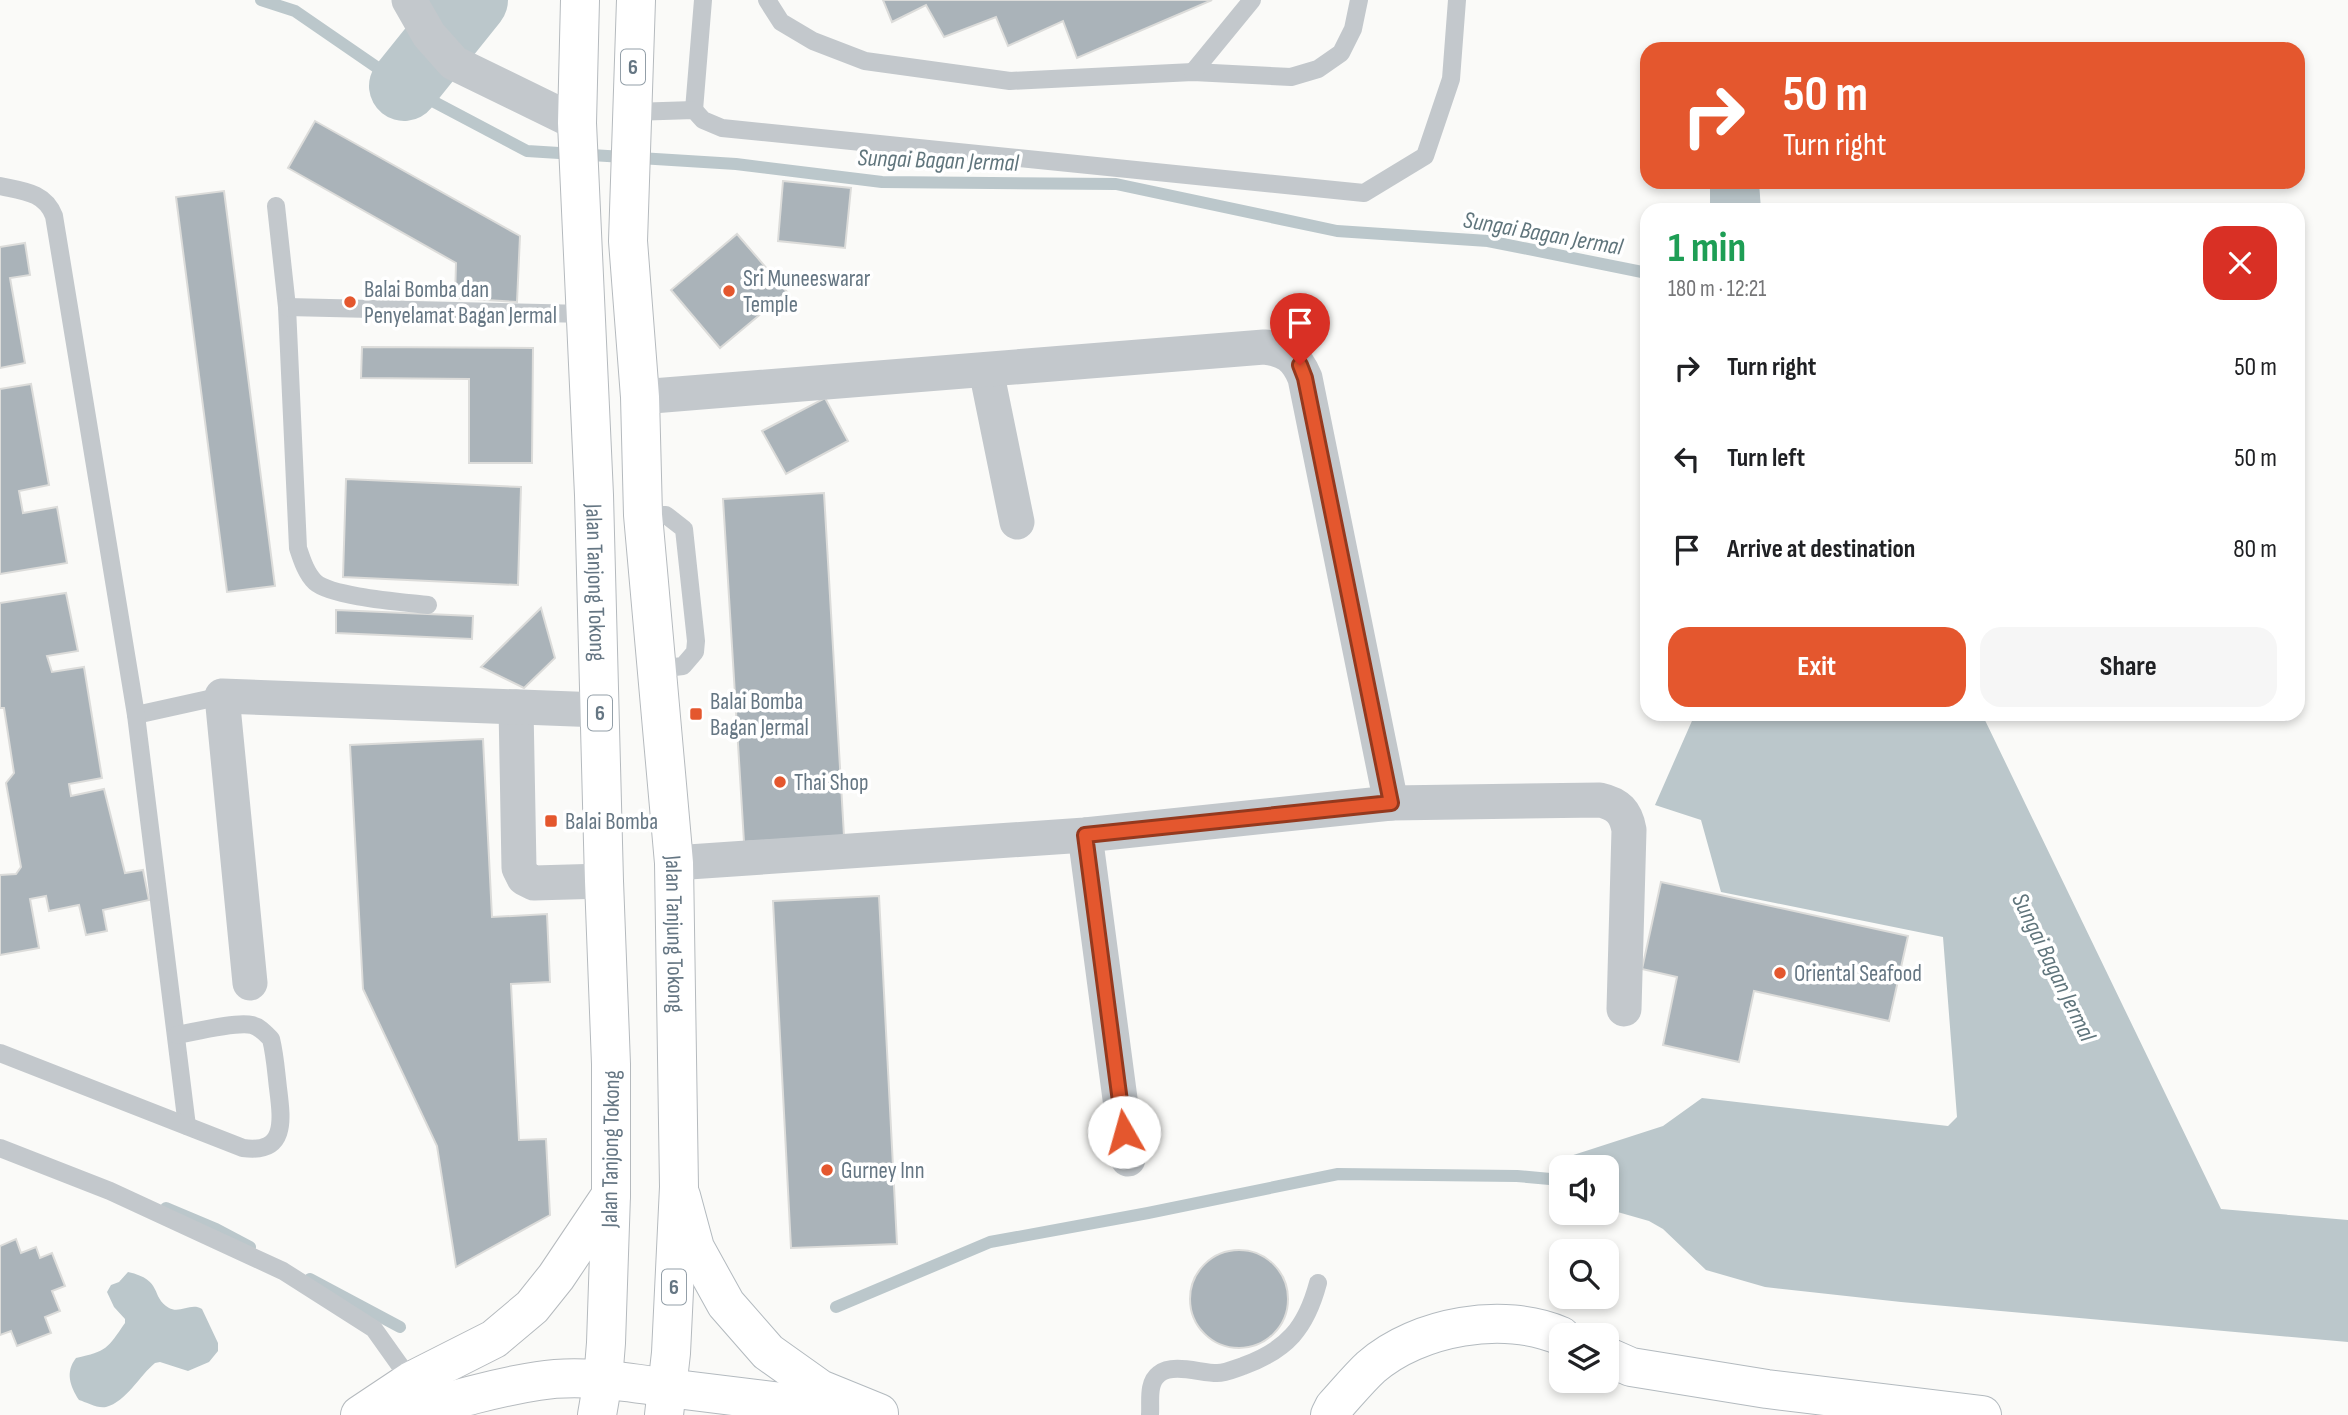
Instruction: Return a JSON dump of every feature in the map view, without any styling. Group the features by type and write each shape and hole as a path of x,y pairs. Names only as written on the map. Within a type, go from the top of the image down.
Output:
{"main road":[{"name":"Jalan Tanjong Tokong","path":"580,0 577,123 594,495 611,1064 611,1195 600,1397"},
{"name":"6","path":"636,0 628,242 640,397"},
{"name":"Jalan Tanjung Tokong","path":"640,397 643,515 674,863 679,1187"},
{"name":"6","path":"666,1401 679,1187"},
{"path":"679,1187 695,1248 726,1304 768,1352 820,1389 886,1414"},
{"path":"360,1415 406,1398 494,1339 532,1307 556,1277 611,1195"},
{"path":"1303,1415 1411,1342 1456,1327 1502,1324 1549,1331"},
{"path":"1619,1362 1631,1367 1754,1387 1982,1415"},
{"path":"1330,1415 1334,1407 1372,1366"},
{"path":"406,1398 451,1401 540,1381 600,1397 886,1414"}],"street":[{"path":"409,0 429,35 454,64 577,123"},
{"path":"640,397 1265,347 1291,355 1300,365 1305,378 1391,803"},
{"path":"986,370 1017,522"},
{"path":"250,983 222,696 600,710"},
{"path":"516,707 519,869 524,878 534,883 604,881"},
{"path":"674,863 1085,835 1391,803 1600,800 1621,809 1627,818 1629,830 1624,1009"},
{"path":"1085,835 1128,1159"}],"lane":[{"path":"702,0 694,110 704,120 722,128 1364,193 1424,156 1451,79 1457,0"},
{"path":"767,0 781,22 813,41 865,61 1010,81 1193,72 1290,77 1318,69 1341,53 1353,29 1359,0"},
{"path":"1193,72 1252,0"},
{"path":"631,123 694,110"},
{"path":"0,186 42,198 50,206 54,216 136,715 187,1126"},
{"path":"276,206 288,307 298,548 304,566 316,583 333,592 428,605"},
{"path":"288,307 586,314"},
{"path":"136,715 222,696"},
{"path":"0,1053 243,1149 257,1150 271,1145 280,1133 282,1119 271,1039 263,1030 240,1024 177,1035"},
{"path":"0,1148 110,1191 283,1271 374,1328 406,1398"},
{"path":"1150,1415 1151,1387 1157,1375 1170,1369 1221,1373 1261,1360 1286,1344 1312,1306 1318,1283"}],"water":[{"path":"1710,189 1760,189 1760,203 1710,203"},
{"path":"1692,721 1985,721 2221,1209 2348,1220 2348,1342 1901,1302 1765,1287 1706,1270 1663,1229 1649,1221 1619,1212 1619,1155 1573,1155 1663,1126 1702,1098 1948,1126 1957,1117 1943,937 1721,892 1701,820 1655,805"},
{"path":"128,1272 147,1279 163,1304 169,1308 202,1309 218,1343 218,1351 209,1362 188,1371 160,1362 155,1363 120,1400 106,1407 99,1407 79,1400 71,1384 71,1368 76,1358 105,1348 125,1323 107,1292 111,1285 119,1282"}],"building":[{"path":"883,0 1212,0 1077,58 1063,21 1008,46 996,17 944,37 926,5 892,22"},
{"path":"315,121 520,236 517,302 455,298 456,263 288,168"},
{"path":"783,181 851,188 845,248 778,241"},
{"path":"224,191 275,586 227,592 176,197"},
{"name":"Sri Muneeswarar Temple","path":"737,234 787,292 720,348 671,290"},
{"path":"25,243 30,275 10,278 25,363 0,368 0,247"},
{"path":"362,347 533,348 532,463 469,463 469,379 361,378"},
{"path":"31,384 49,485 19,491 23,513 57,507 67,563 0,574 0,389"},
{"path":"825,398 848,441 786,474 762,431"},
{"path":"346,479 521,487 518,585 343,577"},
{"path":"824,493 844,836 744,842 723,499"},
{"path":"66,593 78,651 47,656 52,672 84,667 102,778 69,784 71,796 104,789 125,873 143,870 149,900 103,910 107,931 86,935 79,905 49,911 46,896 30,899 39,948 0,955 0,875 16,874 21,867 6,783 14,773 4,708 0,708 0,603"},
{"path":"541,608 555,658 524,688 481,667"},
{"path":"336,610 473,616 472,639 336,633"},
{"path":"483,739 492,917 547,914 550,982 511,984 519,1140 546,1139 550,1215 456,1267 437,1146 363,989 350,745"},
{"name":"Oriental Seafood","path":"1661,882 1908,936 1889,1021 1754,991 1739,1062 1663,1045 1677,977 1642,969"},
{"path":"879,896 897,1244 791,1248 773,901"},
{"path":"16,1239 21,1253 36,1247 40,1258 52,1253 65,1286 52,1291 60,1311 45,1317 51,1333 17,1346 11,1331 0,1335 0,1246"},
{"path":"1239,1250 1258,1254 1274,1264 1284,1280 1288,1299 1284,1318 1274,1334 1258,1344 1239,1348 1220,1344 1204,1334 1194,1318 1190,1299 1194,1280 1204,1264 1220,1254"}],"waterway":[{"name":"Sungai Bagan Jermal","path":"261,0 295,11 404,86 527,151 736,164 882,182 1116,184 1337,231 1488,241 1640,272"},
{"path":"404,86 473,0"},
{"path":"836,1307 990,1242 1338,1174 1517,1176 1549,1179"},
{"path":"166,1208 250,1247"},
{"path":"310,1279 400,1327"}],"place":[{"name":"Sri Muneeswarar Temple","path":"729,291"},
{"name":"Balai Bomba dan Penyelamat Bagan Jermal","path":"350,302"},
{"name":"Balai Bomba Bagan Jermal","path":"696,714"},
{"name":"Thai Shop","path":"780,782"},
{"name":"Balai Bomba","path":"551,821"},
{"name":"Oriental Seafood","path":"1780,973"},
{"name":"Gurney Inn","path":"827,1170"}],"route":[{"path":"1124,1132 1085,835 1391,803 1305,378 1300,365"}]}
